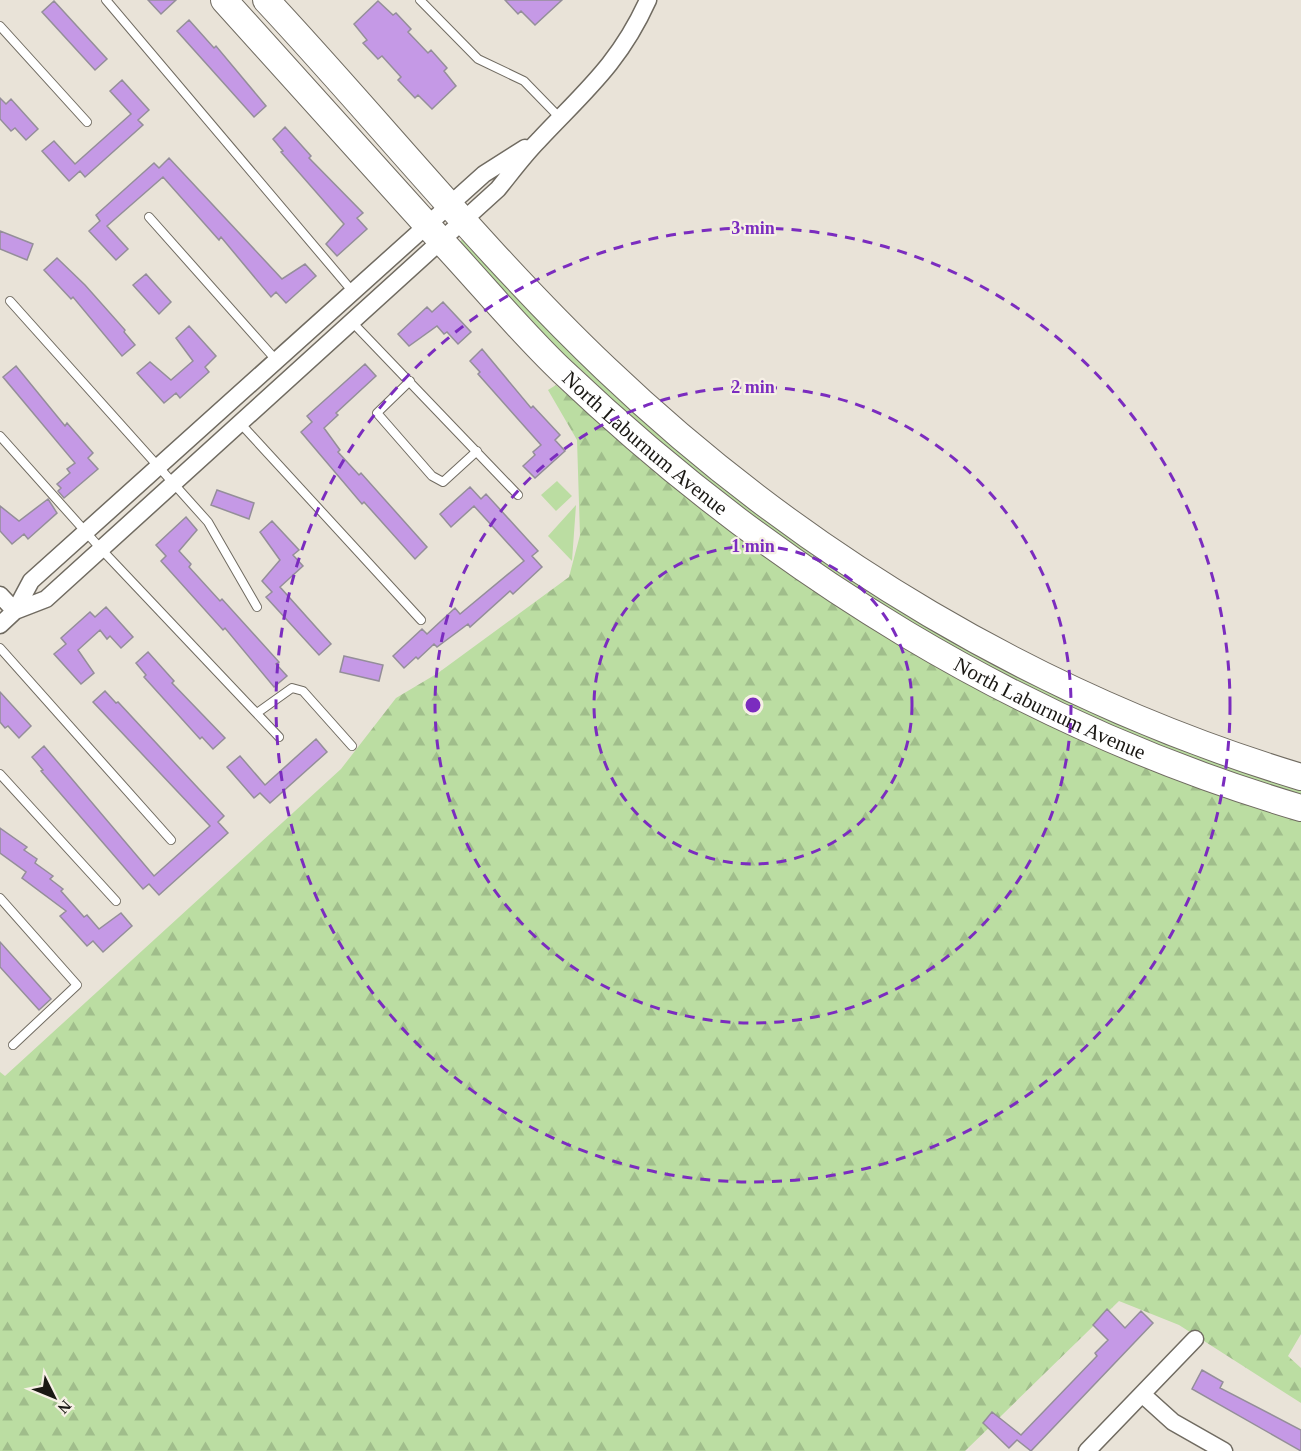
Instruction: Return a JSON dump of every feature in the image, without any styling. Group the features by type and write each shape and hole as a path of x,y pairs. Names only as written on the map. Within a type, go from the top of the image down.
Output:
{"main road":[{"name":"North Laburnum Avenue","path":"224,0 560,369 644,445 754,534 864,609 961,667 1089,730 1203,776 1301,808"},
{"name":"North Laburnum Avenue","path":"266,0 457,213 565,328 644,404 718,468 830,551 934,616 1033,670 1138,717 1226,752 1301,777"}],"street":[{"path":"0,625 15,611 31,581 349,295 434,233 457,213 498,189 539,140 615,59 648,0"},
{"path":"15,611 46,599 175,483 357,318 434,233"},
{"path":"0,595 15,611"},
{"path":"1087,1451 1195,1339"},
{"path":"1142,1394 1173,1422 1224,1451"}],"lane":[{"path":"106,0 349,295 357,318 410,381 518,495"},
{"path":"420,0 472,54 491,68 524,81 561,118"},
{"path":"0,26 87,122"},
{"path":"149,217 276,360"},
{"path":"10,301 208,522 257,607"},
{"path":"410,381 377,412 432,476 443,482 477,451"},
{"path":"240,423 421,620"},
{"path":"0,436 101,549 279,736"},
{"path":"0,648 171,840"},
{"path":"257,713 292,688 303,691 352,746"},
{"path":"0,774 116,901"},
{"path":"0,898 77,985 13,1045"}],"green space":[{"path":"462,239 892,599 1301,784 1301,800 1140,744 961,659 713,492 539,333 460,242"},
{"path":"556,385 654,468 923,656 1023,712 1127,758 1301,815 1301,1334 1288,1356 1301,1368 1301,1403 1179,1325 1119,1301 965,1451 0,1451 0,1072 5,1076 341,769 396,698 438,673 569,577 580,535 577,440 548,390"},
{"path":"557,481 572,496 556,511 541,495"},
{"path":"576,505 572,561 548,536"}],"building":[{"path":"148,0 176,0 161,14"},
{"path":"505,0 562,0 535,25 521,11 518,14"},
{"path":"54,1 107,59 95,70 42,12"},
{"path":"378,1 393,15 396,13 411,29 408,32 428,53 431,50 447,68 444,71 456,86 432,109 418,95 415,98 398,80 401,77 382,56 378,59 363,43 367,40 354,24"},
{"path":"189,20 214,48 216,46 266,106 254,117 177,31"},
{"path":"122,80 149,110 138,120 143,125 85,177 80,171 69,181 42,151 54,141 75,164 131,114 110,91"},
{"path":"0,98 6,104 11,99 38,129 26,140 15,128 11,131 0,119"},
{"path":"285,127 311,156 309,158 363,213 357,218 367,229 337,256 326,244 344,224 281,152 283,151 273,139"},
{"path":"169,158 282,279 305,264 316,276 286,303 276,292 271,297 221,237 219,240 163,177 107,226 128,249 116,260 89,231 100,221 96,215 154,163 159,168"},
{"path":"0,231 33,244 27,260 0,249"},
{"path":"57,258 85,285 125,330 124,332 135,345 122,356 73,297 71,299 44,270"},
{"path":"146,274 171,302 159,314 133,285"},
{"path":"443,302 471,332 458,344 447,332 444,334 437,326 409,346 398,334 427,307 432,312"},
{"path":"189,326 216,356 205,367 209,372 180,398 176,393 164,403 137,373 150,362 171,380 193,361 176,338"},
{"path":"482,349 531,408 533,406 560,435 555,440 565,451 535,478 523,466 535,455 533,452 541,445 478,374 480,372 470,361"},
{"path":"365,364 376,376 336,413 338,415 324,428 340,450 338,452 359,475 361,473 427,547 415,559 364,502 362,504 301,432 312,422 307,416"},
{"path":"16,366 65,426 67,423 93,453 88,458 98,469 64,498 58,491 61,488 57,484 70,473 67,469 75,463 3,377"},
{"path":"470,487 481,499 486,494 538,551 532,556 542,567 513,594 510,591 470,627 468,624 437,647 434,644 404,668 393,656 422,629 427,634 455,608 460,614 524,561 474,506 451,527 440,514"},
{"path":"217,490 254,503 249,519 211,505"},
{"path":"48,499 57,513 28,539 24,534 12,544 0,531 0,506 19,521"},
{"path":"186,517 197,530 179,551 191,564 189,567 220,601 222,599 279,662 276,664 287,676 274,687 225,628 223,630 161,561 166,556 156,545"},
{"path":"272,521 299,550 293,555 303,566 280,587 331,644 319,655 266,597 272,592 262,581 280,560 260,532"},
{"path":"106,607 133,637 121,648 110,636 107,639 100,630 78,650 94,673 81,684 54,654 66,644 61,638 90,612 95,617"},
{"path":"148,652 174,681 172,683 225,738 213,749 202,737 200,739 144,677 146,675 136,663"},
{"path":"344,656 383,665 379,681 340,672"},
{"path":"105,691 116,703 118,702 224,816 218,822 228,833 159,895 149,884 143,889 41,771 43,770 32,757 44,746 154,876 210,826 93,702"},
{"path":"0,692 31,726 19,738 8,726 5,728 0,722"},
{"path":"316,739 327,752 270,803 260,793 254,798 227,767 240,756 265,785"},
{"path":"0,828 27,847 24,850 37,859 35,863 53,876 50,879 63,889 61,891 84,917 87,915 99,929 121,913 132,926 103,952 93,941 87,946 60,916 66,911 22,878 26,872 0,853"},
{"path":"0,942 51,999 39,1010 0,967"},
{"path":"1107,1309 1125,1328 1141,1311 1153,1323 1031,1451 1017,1440 1009,1448 983,1423 992,1412 1021,1435 1097,1356 1095,1353 1108,1340 1093,1325"},
{"path":"1202,1370 1223,1382 1220,1388 1301,1430 1301,1451 1192,1389"}]}
